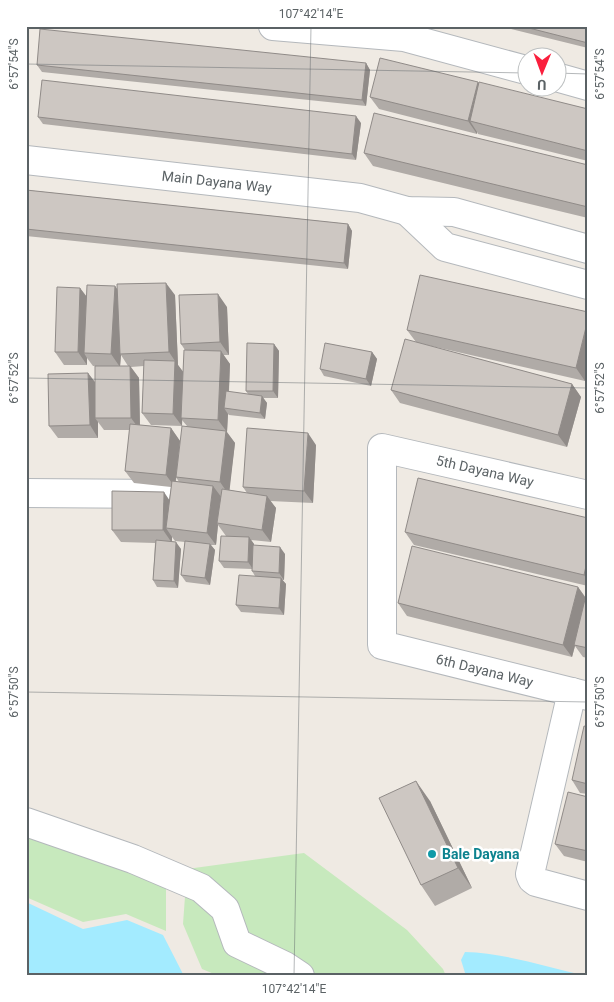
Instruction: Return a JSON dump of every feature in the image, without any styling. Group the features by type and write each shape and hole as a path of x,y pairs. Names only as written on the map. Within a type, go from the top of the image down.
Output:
{"street":[{"path":"273,26 404,37 516,67"},
{"path":"566,80 588,86"},
{"name":"Main Dayana Way","path":"26,160 360,198 407,211 454,212 588,249"},
{"name":"Main Dayana Way","path":"407,211 445,247 588,285"},
{"name":"5th Dayana Way","path":"382,646 382,448 588,495"},
{"path":"26,493 166,494"},
{"name":"6th Dayana Way","path":"382,646 580,694"},
{"path":"580,694 530,874 536,882 588,896"},
{"path":"26,822 133,859 201,888 225,909 237,943 285,966 300,976"}],"green space":[{"path":"26,832 166,879 166,931 126,914 83,922 26,897"},
{"path":"304,853 407,930 443,969 446,976 219,976 202,969 183,924 187,869"}],"water":[{"path":"26,902 83,929 127,920 163,935 184,976 26,976"},
{"path":"465,952 511,958 587,976 466,976 461,960"}],"building":[{"path":"521,26 588,26 588,43"},
{"path":"40,29 366,63 362,100 37,65"},
{"path":"380,58 478,82 468,121 370,97"},
{"path":"42,80 356,116 352,154 38,117"},
{"path":"479,82 516,91 516,98 544,98 588,109 588,151 470,121"},
{"path":"374,113 588,165 588,207 364,153"},
{"path":"26,190 348,224 344,263 26,229"},
{"path":"420,275 588,312 576,368 407,330"},
{"path":"166,283 169,352 120,354 117,284"},
{"path":"87,285 115,286 111,354 84,353"},
{"path":"57,287 80,288 78,352 55,352"},
{"path":"218,294 220,342 181,344 179,295"},
{"path":"405,339 572,384 558,435 391,390"},
{"path":"247,343 274,344 273,391 246,391"},
{"path":"325,343 372,352 366,379 320,369"},
{"path":"184,350 221,351 218,420 181,418"},
{"path":"144,360 175,361 173,414 142,413"},
{"path":"95,366 130,366 131,418 95,418"},
{"path":"88,373 90,425 49,426 48,374"},
{"path":"226,391 262,396 260,413 224,408"},
{"path":"130,424 171,428 166,475 125,471"},
{"path":"182,426 226,431 220,482 176,477"},
{"path":"247,428 308,433 304,491 243,487"},
{"path":"418,478 588,518 588,557 584,575 405,532"},
{"path":"172,481 213,486 207,533 166,528"},
{"path":"222,489 267,496 262,530 217,523"},
{"path":"112,491 164,492 163,530 112,530"},
{"path":"221,536 249,537 248,562 219,561"},
{"path":"156,540 176,542 174,581 153,580"},
{"path":"185,541 210,544 205,578 181,575"},
{"path":"253,545 280,547 279,573 252,571"},
{"path":"412,546 578,587 563,645 398,603"},
{"path":"239,575 281,578 279,608 236,605"},
{"path":"588,591 588,648 574,645"},
{"path":"584,726 588,727 588,784 572,780"},
{"name":"Bale Dayana","path":"416,781 458,868 421,885 379,798"},
{"path":"568,792 588,797 588,851 555,844"}],"place":[{"name":"Bale Dayana","path":"432,854"}]}
